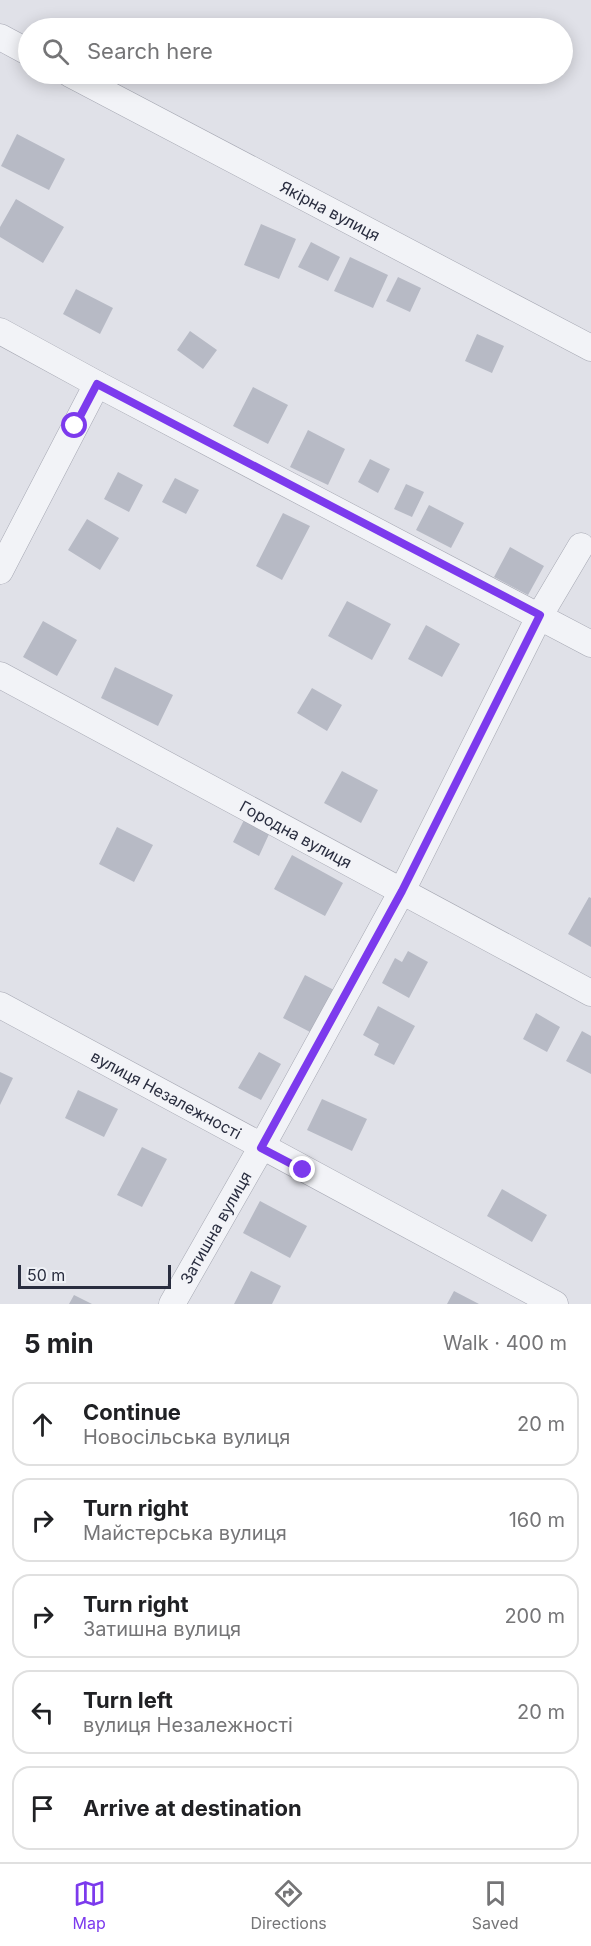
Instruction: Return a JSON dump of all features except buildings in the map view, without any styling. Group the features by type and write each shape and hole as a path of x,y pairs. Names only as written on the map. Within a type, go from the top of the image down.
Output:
{"street":[{"path":"0,37 18,47"},
{"name":"Якірна вулиця","path":"89,84 591,348"},
{"path":"0,331 591,644"},
{"path":"0,571 97,384"},
{"name":"Затишна вулиця","path":"172,1304 261,1148 402,891 540,615 581,546"},
{"name":"Городна вулиця","path":"0,675 591,993"},
{"name":"вулиця Незалежності","path":"0,1005 261,1148 555,1304"}],"route":[{"path":"75,426 97,384 540,615 402,891 261,1148 303,1170"}]}
